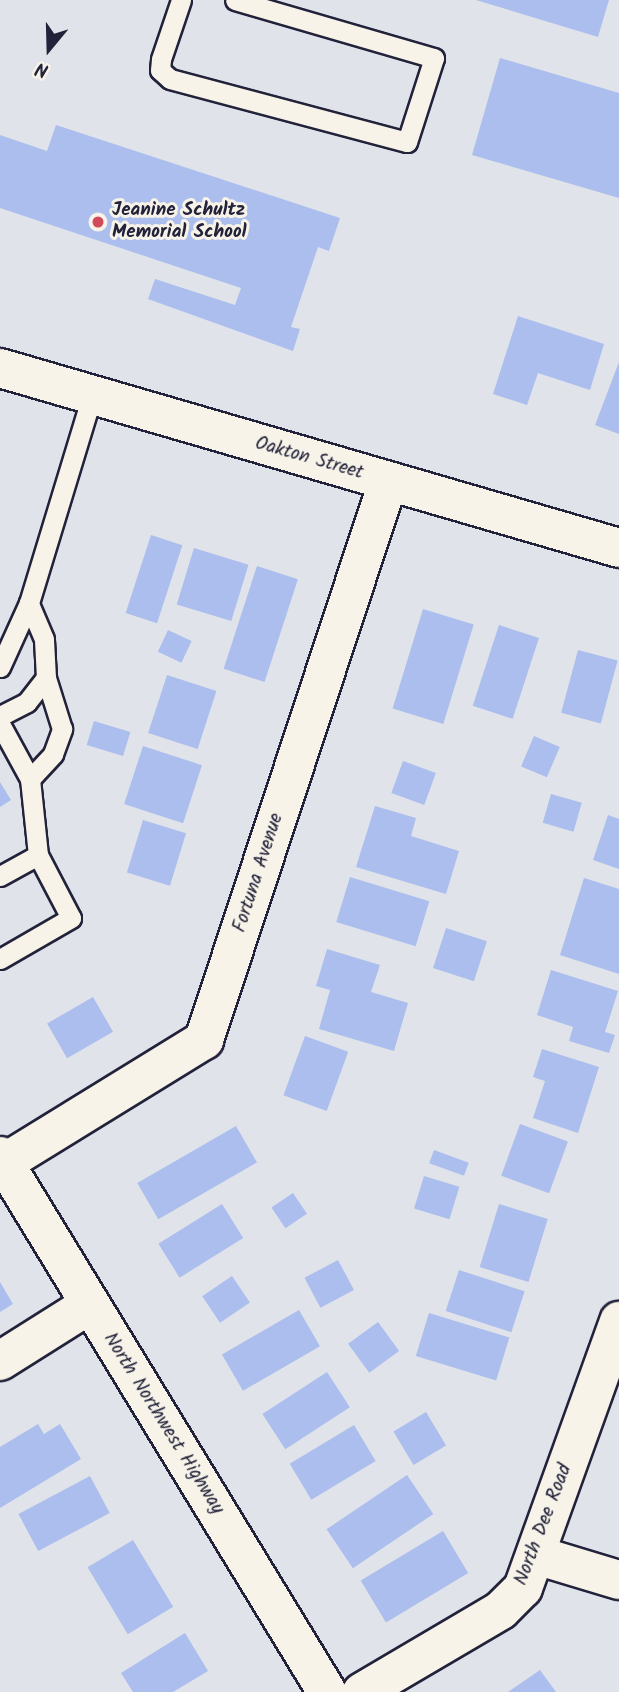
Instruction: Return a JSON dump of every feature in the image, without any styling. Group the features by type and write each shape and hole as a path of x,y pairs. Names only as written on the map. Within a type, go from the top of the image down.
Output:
{"street":[{"name":"Oakton Street","path":"0,368 619,548"},
{"name":"Fortuna Avenue","path":"2,1160 204,1040 387,482"},
{"name":"North Northwest Highway","path":"2,1160 327,1692"},
{"path":"0,1361 89,1305"},
{"name":"North Dee Road","path":"362,1692 501,1610 523,1588 619,1321"},
{"path":"536,1556 619,1580"}],"lane":[{"path":"181,0 161,59 160,70 170,79 407,142 434,58 235,0"},
{"path":"0,667 29,603 92,395"},
{"path":"29,603 44,639 46,678 62,729 53,754 30,779"},
{"path":"0,716 27,702 46,678"},
{"path":"0,724 30,779 38,855 71,918 2,952"},
{"path":"0,876 38,855"}],"building":[{"path":"476,0 609,0 598,37"},
{"path":"500,58 619,93 619,198 472,155"},
{"path":"56,125 340,218 329,251 318,247 291,327 300,329 293,351 148,299 155,279 235,305 241,288 0,208 0,135 47,151"},
{"path":"518,316 604,344 590,390 538,373 527,405 493,394"},
{"path":"619,362 619,434 595,425"},
{"path":"151,535 182,545 157,623 126,613"},
{"path":"194,548 249,565 231,621 177,604"},
{"path":"257,566 298,579 265,682 224,669"},
{"path":"423,609 474,624 443,724 393,708"},
{"path":"499,625 539,638 513,719 473,706"},
{"path":"168,630 192,641 181,663 158,652"},
{"path":"578,650 618,661 601,723 561,713"},
{"path":"167,675 216,691 198,749 148,733"},
{"path":"94,721 130,732 123,756 87,745"},
{"path":"534,736 560,747 547,777 521,766"},
{"path":"143,746 202,765 183,823 124,804"},
{"path":"403,761 436,773 424,805 391,793"},
{"path":"0,782 11,800 0,807"},
{"path":"551,794 582,803 573,832 543,823"},
{"path":"375,806 416,818 411,836 459,851 446,894 356,867"},
{"path":"608,815 619,819 619,869 593,860"},
{"path":"143,820 186,833 170,886 127,873"},
{"path":"350,877 429,901 416,946 336,922"},
{"path":"584,878 619,889 619,974 560,955"},
{"path":"446,928 487,941 474,981 433,968"},
{"path":"327,949 380,965 371,992 408,1003 394,1051 319,1029 330,990 316,986"},
{"path":"551,970 618,991 605,1032 615,1035 609,1053 569,1041 573,1027 537,1015"},
{"path":"93,997 113,1032 67,1058 47,1024"},
{"path":"305,1036 348,1052 327,1111 283,1095"},
{"path":"542,1049 599,1067 578,1133 533,1118 545,1081 533,1077"},
{"path":"520,1124 568,1141 549,1193 501,1176"},
{"path":"236,1126 257,1162 158,1219 137,1183"},
{"path":"434,1150 469,1163 464,1176 429,1163"},
{"path":"424,1176 459,1187 449,1219 414,1209"},
{"path":"293,1193 307,1214 285,1228 271,1208"},
{"path":"222,1204 243,1238 180,1278 158,1244"},
{"path":"499,1204 548,1219 528,1282 480,1267"},
{"path":"338,1260 354,1290 320,1308 304,1278"},
{"path":"459,1270 525,1291 511,1332 446,1311"},
{"path":"232,1276 250,1303 220,1323 202,1296"},
{"path":"0,1282 13,1304 0,1312"},
{"path":"299,1310 320,1346 243,1391 222,1354"},
{"path":"429,1313 509,1338 496,1381 416,1356"},
{"path":"378,1322 399,1351 369,1373 348,1344"},
{"path":"327,1372 350,1407 285,1449 262,1414"},
{"path":"426,1412 446,1445 414,1465 393,1432"},
{"path":"38,1424 44,1434 60,1424 81,1459 0,1508 0,1447"},
{"path":"354,1425 376,1461 311,1500 290,1464"},
{"path":"407,1475 433,1514 353,1568 327,1529"},
{"path":"90,1476 110,1513 38,1551 18,1514"},
{"path":"443,1531 468,1573 386,1622 361,1580"},
{"path":"133,1540 173,1607 128,1634 88,1567"},
{"path":"185,1633 208,1671 173,1692 133,1692 121,1673"},
{"path":"540,1670 556,1692 508,1692"}],"place":[{"name":"Jeanine Schultz Memorial School","path":"98,222"}]}
